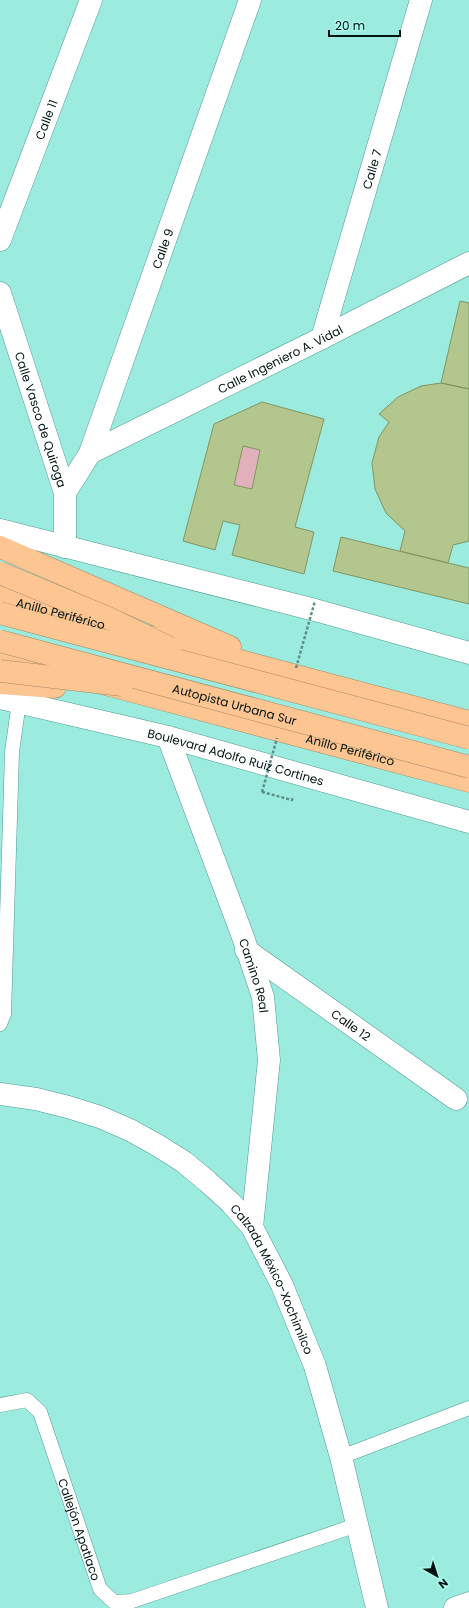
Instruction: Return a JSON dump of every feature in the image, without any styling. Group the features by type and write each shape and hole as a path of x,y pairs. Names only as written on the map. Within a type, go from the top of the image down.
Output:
{"highway":[{"path":"0,546 295,676"},
{"path":"0,573 106,617 157,641 206,668"},
{"name":"Anillo Periférico","path":"0,597 469,722"},
{"path":"0,613 469,738"},
{"name":"Autopista Urbana Sur","path":"0,641 469,767"},
{"name":"Anillo Periférico","path":"0,655 469,781"},
{"path":"0,671 191,692"},
{"path":"0,683 146,695"}],"street":[{"name":"Calle 11","path":"0,240 91,0"},
{"name":"Calle 9","path":"65,493 90,453 250,0"},
{"name":"Calle 7","path":"322,338 421,0"},
{"name":"Calle Ingeniero A. Vidal","path":"90,453 469,263"},
{"name":"Calle Vasco de Quiroga","path":"0,293 65,493 65,547"},
{"path":"0,530 315,610 469,653"},
{"name":"Boulevard Adolfo Ruiz Cortines","path":"9,700 168,737 469,822"},
{"name":"Camino Real","path":"168,737 263,997 269,1060 252,1226"},
{"name":"Calle 12","path":"246,950 456,1099"},
{"name":"Calzada México-Xochimilco","path":"0,1094 36,1099 68,1107 100,1117 130,1130 158,1145 184,1162 231,1203 252,1226 282,1285 315,1366 341,1457 377,1608"},
{"path":"455,1608 469,1603"}],"lane":[{"path":"0,1024 4,1014 12,752 9,700"},
{"name":"Callejón Apatlaco","path":"0,1405 28,1400 40,1412 100,1589 114,1602 132,1601 357,1525"},
{"path":"341,1457 469,1408"}],"path":[{"path":"262,792 292,800"}],"shaded area":[{"path":"243,446 260,450 252,489 234,485"}],"building":[{"path":"460,301 469,303 469,389 441,383"},
{"path":"441,383 469,389 469,541 453,545 448,563 400,551 405,531 386,513 375,489 372,463 379,437 389,422 379,414 398,397 421,386"},
{"path":"262,402 324,419 295,527 314,532 304,574 232,555 240,525 223,521 215,550 183,541 214,424","holes":["243,446 260,450 252,489 234,485"]},
{"path":"341,537 469,568 469,604 333,571"}]}
